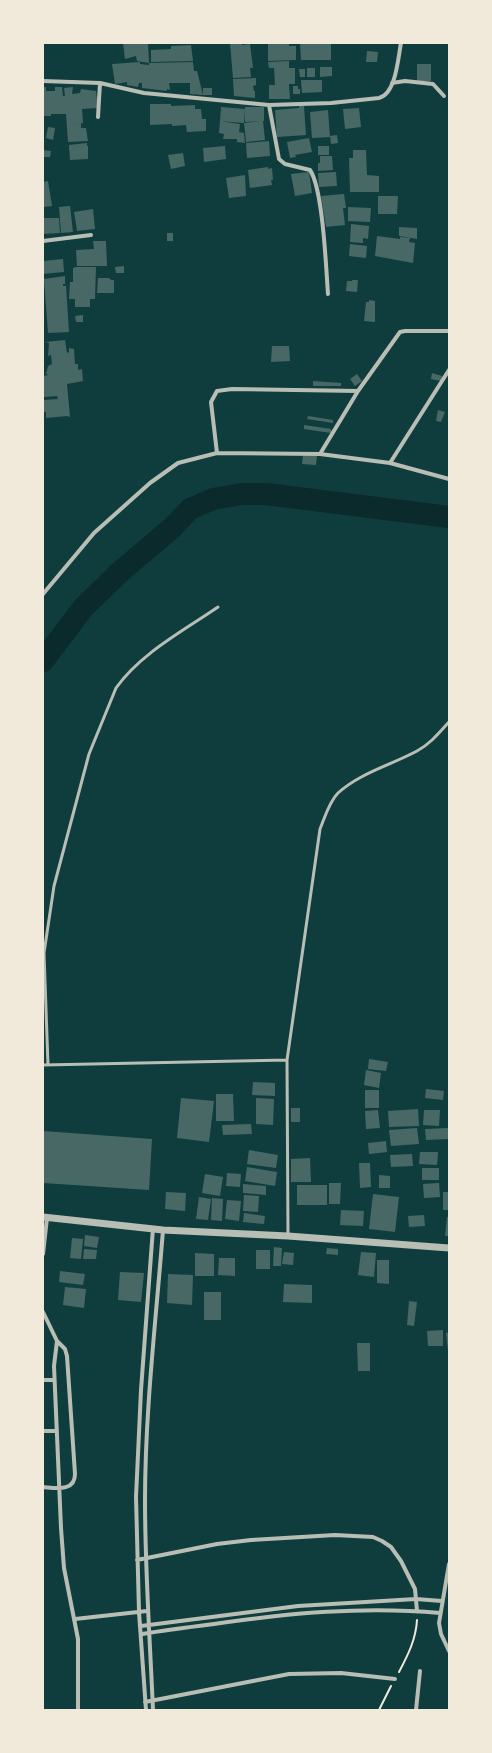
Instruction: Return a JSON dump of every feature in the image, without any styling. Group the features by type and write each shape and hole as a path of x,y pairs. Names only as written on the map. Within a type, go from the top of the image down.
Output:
{"street":[{"path":"43,81 100,82 144,93 269,105 331,103 379,98 384,97 390,92 401,43"},
{"path":"98,117 100,82"},
{"path":"392,83 405,82 433,84 444,96"},
{"path":"269,105 279,159 285,164 308,169 314,179 320,203 328,294"},
{"path":"43,241 91,235"},
{"path":"320,454 358,391 400,332 405,330 449,331"},
{"path":"390,463 449,370"},
{"path":"217,453 211,402 217,391 232,389 358,391"},
{"path":"43,594 94,533 150,483 178,463 217,453 320,454 390,463 449,479"},
{"path":"43,1254 45,1217 163,1230 288,1236 449,1248"},
{"path":"146,1710 142,1634 139,1612 136,1497 153,1228"},
{"path":"153,1710 147,1611 145,1501 146,1448 163,1230"},
{"path":"43,1312 57,1341 65,1350 68,1364 75,1474 72,1485 60,1488 43,1488"},
{"path":"57,1341 54,1355 54,1380 64,1568 78,1639 78,1710"},
{"path":"43,1380 54,1380"},
{"path":"43,1431 57,1431"},
{"path":"137,1560 217,1544 251,1540 335,1535 373,1537 382,1540 391,1547 401,1561 415,1589 417,1611"},
{"path":"449,1564 440,1613 439,1628 449,1651"},
{"path":"141,1626 298,1606 416,1599 442,1601"},
{"path":"298,1606 299,1613"},
{"path":"74,1619 147,1611"},
{"path":"142,1634 299,1613 417,1611 440,1613"},
{"path":"416,1710 420,1671"},
{"path":"145,1702 153,1702 289,1674 341,1672 395,1679"}],"lane":[{"path":"48,1065 44,953 54,886 89,754 116,688 122,680 154,651 218,607"},
{"path":"288,1236 287,1060 320,828 328,807 337,794 351,783 418,750 431,741 449,722"},
{"path":"43,1065 287,1060"}],"path":[{"path":"379,1710 412,1646 416,1629 417,1611"}],"building":[{"path":"123,43 148,43 149,63 137,61 136,56 125,59"},
{"path":"230,43 242,43 242,45 250,44 253,68 250,68 251,77 233,78"},
{"path":"268,43 289,43 289,46 296,46 296,60 268,61"},
{"path":"300,43 331,43 331,60 301,60"},
{"path":"191,45 193,61 151,62 151,50 171,49 171,46"},
{"path":"367,51 378,52 377,62 366,62"},
{"path":"289,61 289,68 295,68 295,84 289,84 290,99 269,99 269,85 275,85 274,68 269,68 268,62"},
{"path":"140,62 140,64 149,65 149,63 193,62 194,71 197,71 203,95 190,94 190,83 169,83 170,90 167,89 167,91 142,88 142,83 139,83 138,87 127,85 127,82 115,84 112,64"},
{"path":"417,64 431,64 431,81 417,81"},
{"path":"320,67 332,67 332,76 320,77"},
{"path":"307,68 315,68 315,77 307,77"},
{"path":"299,69 305,69 305,77 300,77"},
{"path":"256,78 256,85 253,86 255,98 234,96 233,79"},
{"path":"301,80 322,80 322,92 302,93"},
{"path":"293,86 298,86 298,89 300,89 300,94 293,94"},
{"path":"43,87 46,87 46,91 55,91 55,87 62,87 63,96 65,96 64,88 73,87 72,94 80,93 81,89 96,91 98,108 82,109 83,123 81,123 81,128 86,128 88,141 68,142 66,114 51,114 51,116 43,116"},
{"path":"203,88 212,88 212,95 203,95"},
{"path":"150,104 171,104 171,106 195,105 195,109 201,109 202,119 206,119 206,131 187,132 186,125 150,125"},
{"path":"299,106 304,106 306,135 277,137 275,110 299,108"},
{"path":"221,107 245,109 244,123 220,121"},
{"path":"245,107 264,107 264,121 245,122"},
{"path":"359,108 361,127 345,129 343,109"},
{"path":"328,110 330,137 312,138 310,112"},
{"path":"220,121 240,124 239,132 244,133 245,143 237,142 237,139 223,139 224,134 219,133"},
{"path":"263,121 265,140 246,142 244,123"},
{"path":"48,127 55,128 53,140 46,138"},
{"path":"337,135 338,143 331,144 330,136"},
{"path":"309,138 312,152 295,155 296,157 290,158 287,142"},
{"path":"269,141 270,156 247,158 246,143"},
{"path":"87,143 88,159 70,160 69,145"},
{"path":"225,146 226,159 204,162 203,148"},
{"path":"318,146 329,146 329,155 318,155"},
{"path":"43,150 51,151 50,157 43,157"},
{"path":"353,150 366,150 367,175 379,176 379,192 350,192 349,158 353,158"},
{"path":"183,153 185,166 171,169 168,155"},
{"path":"320,156 332,156 333,170 318,171"},
{"path":"268,167 268,169 272,168 272,185 250,188 248,170"},
{"path":"309,172 312,193 295,196 291,174"},
{"path":"336,172 337,186 319,187 318,173"},
{"path":"245,175 246,196 229,198 226,178"},
{"path":"48,181 52,206 43,207 43,182"},
{"path":"344,194 346,208 343,208 345,225 326,227 321,196"},
{"path":"378,196 398,196 397,214 378,214"},
{"path":"70,206 73,232 61,233 59,207"},
{"path":"348,207 371,208 370,222 348,221"},
{"path":"93,209 95,229 77,231 74,212"},
{"path":"43,218 59,218 60,233 43,234"},
{"path":"351,224 369,226 368,239 363,238 363,243 350,242"},
{"path":"399,227 417,228 417,239 399,236"},
{"path":"167,233 173,233 173,241 167,241"},
{"path":"377,236 400,239 400,237 410,238 409,242 415,243 413,263 375,256"},
{"path":"93,241 106,241 107,266 77,266 76,250 94,249"},
{"path":"350,244 367,246 366,258 349,256"},
{"path":"63,259 64,272 43,274 43,261"},
{"path":"124,266 124,273 116,273 115,267"},
{"path":"96,267 95,299 90,299 90,307 75,307 75,299 69,299 70,282 73,282 73,268"},
{"path":"65,276 65,284 63,284 63,286 66,286 69,332 48,333 44,279"},
{"path":"98,278 109,278 114,280 114,293 97,293"},
{"path":"358,280 357,292 346,291 347,281"},
{"path":"369,300 375,301 375,322 364,321 366,302 369,302"},
{"path":"83,315 83,322 76,322 75,316"},
{"path":"65,340 67,353 69,352 69,348 74,349 75,364 78,364 78,370 82,369 83,381 67,384 70,417 46,418 43,400 58,399 57,396 44,397 43,376 49,375 46,374 48,366 52,364 51,355 48,356 49,343 45,342"},
{"path":"272,346 289,346 290,361 271,362"},
{"path":"432,373 442,376 441,381 431,379"},
{"path":"357,374 362,381 355,386 350,379"},
{"path":"313,381 341,383 341,386 313,386"},
{"path":"438,410 445,412 441,422 436,421"},
{"path":"308,416 333,420 333,423 307,419"},
{"path":"304,425 331,429 331,433 304,429"},
{"path":"303,455 317,456 316,465 302,464"},
{"path":"369,1059 388,1062 386,1071 368,1069"},
{"path":"366,1070 381,1073 379,1088 364,1085"},
{"path":"253,1082 275,1083 275,1096 252,1095"},
{"path":"426,1089 444,1091 443,1100 425,1098"},
{"path":"365,1090 379,1090 379,1108 365,1108"},
{"path":"216,1094 233,1094 234,1121 216,1121"},
{"path":"181,1098 214,1101 209,1142 177,1138"},
{"path":"256,1098 274,1099 273,1125 256,1124"},
{"path":"291,1108 300,1108 300,1122 291,1122"},
{"path":"418,1109 419,1126 389,1127 388,1111"},
{"path":"378,1110 380,1128 366,1129 365,1111"},
{"path":"424,1110 440,1110 439,1126 423,1125"},
{"path":"251,1124 252,1134 223,1135 222,1125"},
{"path":"417,1128 419,1144 391,1146 389,1130"},
{"path":"448,1128 448,1139 426,1140 425,1129"},
{"path":"43,1131 152,1139 149,1190 43,1183"},
{"path":"386,1141 387,1152 369,1154 368,1143"},
{"path":"249,1150 278,1155 276,1168 247,1164"},
{"path":"420,1152 438,1152 437,1165 419,1164"},
{"path":"412,1154 413,1166 391,1167 390,1155"},
{"path":"310,1158 311,1182 291,1182 291,1159"},
{"path":"359,1163 370,1163 371,1187 360,1188"},
{"path":"247,1167 277,1172 275,1186 245,1181"},
{"path":"422,1168 439,1168 439,1180 422,1180"},
{"path":"227,1173 241,1174 240,1187 226,1186"},
{"path":"205,1174 223,1177 220,1196 202,1193"},
{"path":"379,1175 390,1176 390,1188 379,1188"},
{"path":"329,1183 341,1183 340,1204 329,1204"},
{"path":"439,1183 440,1197 424,1198 423,1184"},
{"path":"243,1184 266,1186 266,1195 243,1193"},
{"path":"297,1185 327,1185 327,1205 297,1205"},
{"path":"166,1192 186,1193 185,1211 165,1209"},
{"path":"443,1192 449,1192 449,1210 443,1210"},
{"path":"373,1194 399,1197 395,1232 369,1229"},
{"path":"244,1195 259,1196 258,1212 243,1211"},
{"path":"199,1197 211,1199 208,1220 196,1219"},
{"path":"212,1198 223,1199 222,1221 211,1220"},
{"path":"227,1200 241,1201 239,1221 225,1219"},
{"path":"341,1210 364,1211 363,1226 340,1225"},
{"path":"244,1213 265,1216 264,1224 243,1222"},
{"path":"424,1215 425,1226 409,1227 408,1216"},
{"path":"447,1217 449,1217 449,1236 445,1236"},
{"path":"85,1235 99,1237 97,1248 84,1246"},
{"path":"72,1238 83,1239 81,1259 70,1258"},
{"path":"274,1247 282,1248 281,1266 273,1266"},
{"path":"327,1248 338,1249 338,1255 326,1254"},
{"path":"84,1249 97,1250 96,1259 83,1259"},
{"path":"256,1250 270,1250 270,1269 256,1269"},
{"path":"284,1252 294,1253 293,1265 282,1264"},
{"path":"361,1252 376,1253 374,1277 358,1275"},
{"path":"195,1253 214,1254 214,1276 195,1276"},
{"path":"219,1258 235,1258 235,1276 218,1275"},
{"path":"377,1260 389,1260 389,1284 377,1283"},
{"path":"60,1271 85,1274 83,1285 59,1282"},
{"path":"120,1272 144,1273 141,1302 118,1300"},
{"path":"168,1274 193,1275 192,1305 167,1303"},
{"path":"284,1284 312,1285 312,1303 283,1302"},
{"path":"65,1287 86,1289 84,1308 63,1305"},
{"path":"204,1292 221,1292 221,1320 204,1320"},
{"path":"409,1301 417,1302 414,1326 407,1325"},
{"path":"443,1330 443,1346 428,1346 427,1331"},
{"path":"449,1332 449,1351 448,1351 446,1333"},
{"path":"357,1343 370,1343 370,1371 358,1371"}],"waterway":[{"path":"43,661 83,608 120,572 173,527 190,509 213,499 241,494 266,494 449,517"}]}
